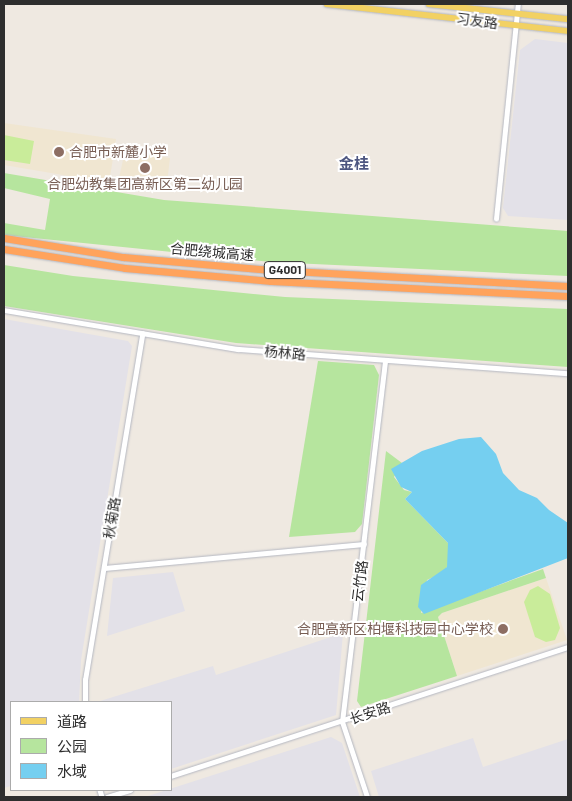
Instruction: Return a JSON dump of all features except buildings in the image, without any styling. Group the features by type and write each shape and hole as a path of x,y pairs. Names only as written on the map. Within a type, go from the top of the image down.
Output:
{"highway":[{"name":"合肥绕城高速","path":"4,238 123,257 273,270 567,286"},
{"name":"合肥绕城高速","path":"4,250 126,268 262,280 567,297"}],"main road":[{"name":"习友路","path":"327,4 568,31"},
{"name":"习友路","path":"429,4 568,19"}],"street":[{"path":"496,220 518,4"},
{"name":"杨林路","path":"4,310 238,349 568,373"},
{"name":"秋菊路","path":"85,701 85,680 142,334"},
{"name":"云竹路","path":"366,797 342,722 385,361"},
{"path":"104,568 364,544"},
{"name":"长安路","path":"172,776 568,647"},
{"path":"106,797 127,791"}],"shaded area":[{"path":"535,39 568,43 568,220 508,216 503,208 520,50"},
{"name":"合肥市新麓小学","path":"4,123 116,139 110,177 104,182 4,165"},
{"name":"合肥幼教集团高新区第二幼儿园","path":"125,151 170,158 166,191 124,185 119,178"},
{"path":"4,319 128,341 132,346 81,660 79,701 10,701 10,786 4,788"},
{"path":"173,572 185,611 107,636 113,578"},
{"name":"合肥高新区柏堰科技园中心学校","path":"546,578 567,640 457,676 438,617 442,613"},
{"path":"343,633 336,715 172,769 172,701 100,701 213,666 216,675"},
{"path":"331,737 342,743 360,797 145,797 164,791 172,791 172,788"},
{"path":"473,738 483,767 568,739 568,797 379,797 371,771"}],"green space":[{"path":"4,135 34,141 30,164 4,160"},
{"path":"4,173 164,200 568,231 568,276 271,262 4,235 4,223 45,230 50,199 4,188"},
{"path":"4,265 73,276 285,297 568,309 568,367 236,343 4,306"},
{"path":"318,361 374,365 379,375 362,524 355,532 289,537"},
{"path":"386,451 402,463 394,477 404,490 412,492 405,499 448,543 450,562 444,572 427,580 421,613 543,569 546,578 442,613 438,617 457,676 361,707 357,701"},
{"path":"538,586 550,594 560,628 555,640 546,642 535,637 524,602 530,590"}],"water":[{"path":"481,437 496,454 503,473 519,490 537,498 549,510 568,523 568,558 424,614 418,607 421,585 447,567 448,543 405,499 412,492 401,487 391,469 422,451 459,439"}],"place":[{"name":"合肥市新麓小学","path":"59,152"},
{"name":"合肥幼教集团高新区第二幼儿园","path":"145,168"},
{"name":"合肥高新区柏堰科技园中心学校","path":"503,629"}],"district":[{"name":"金桂","path":"354,164"}]}
